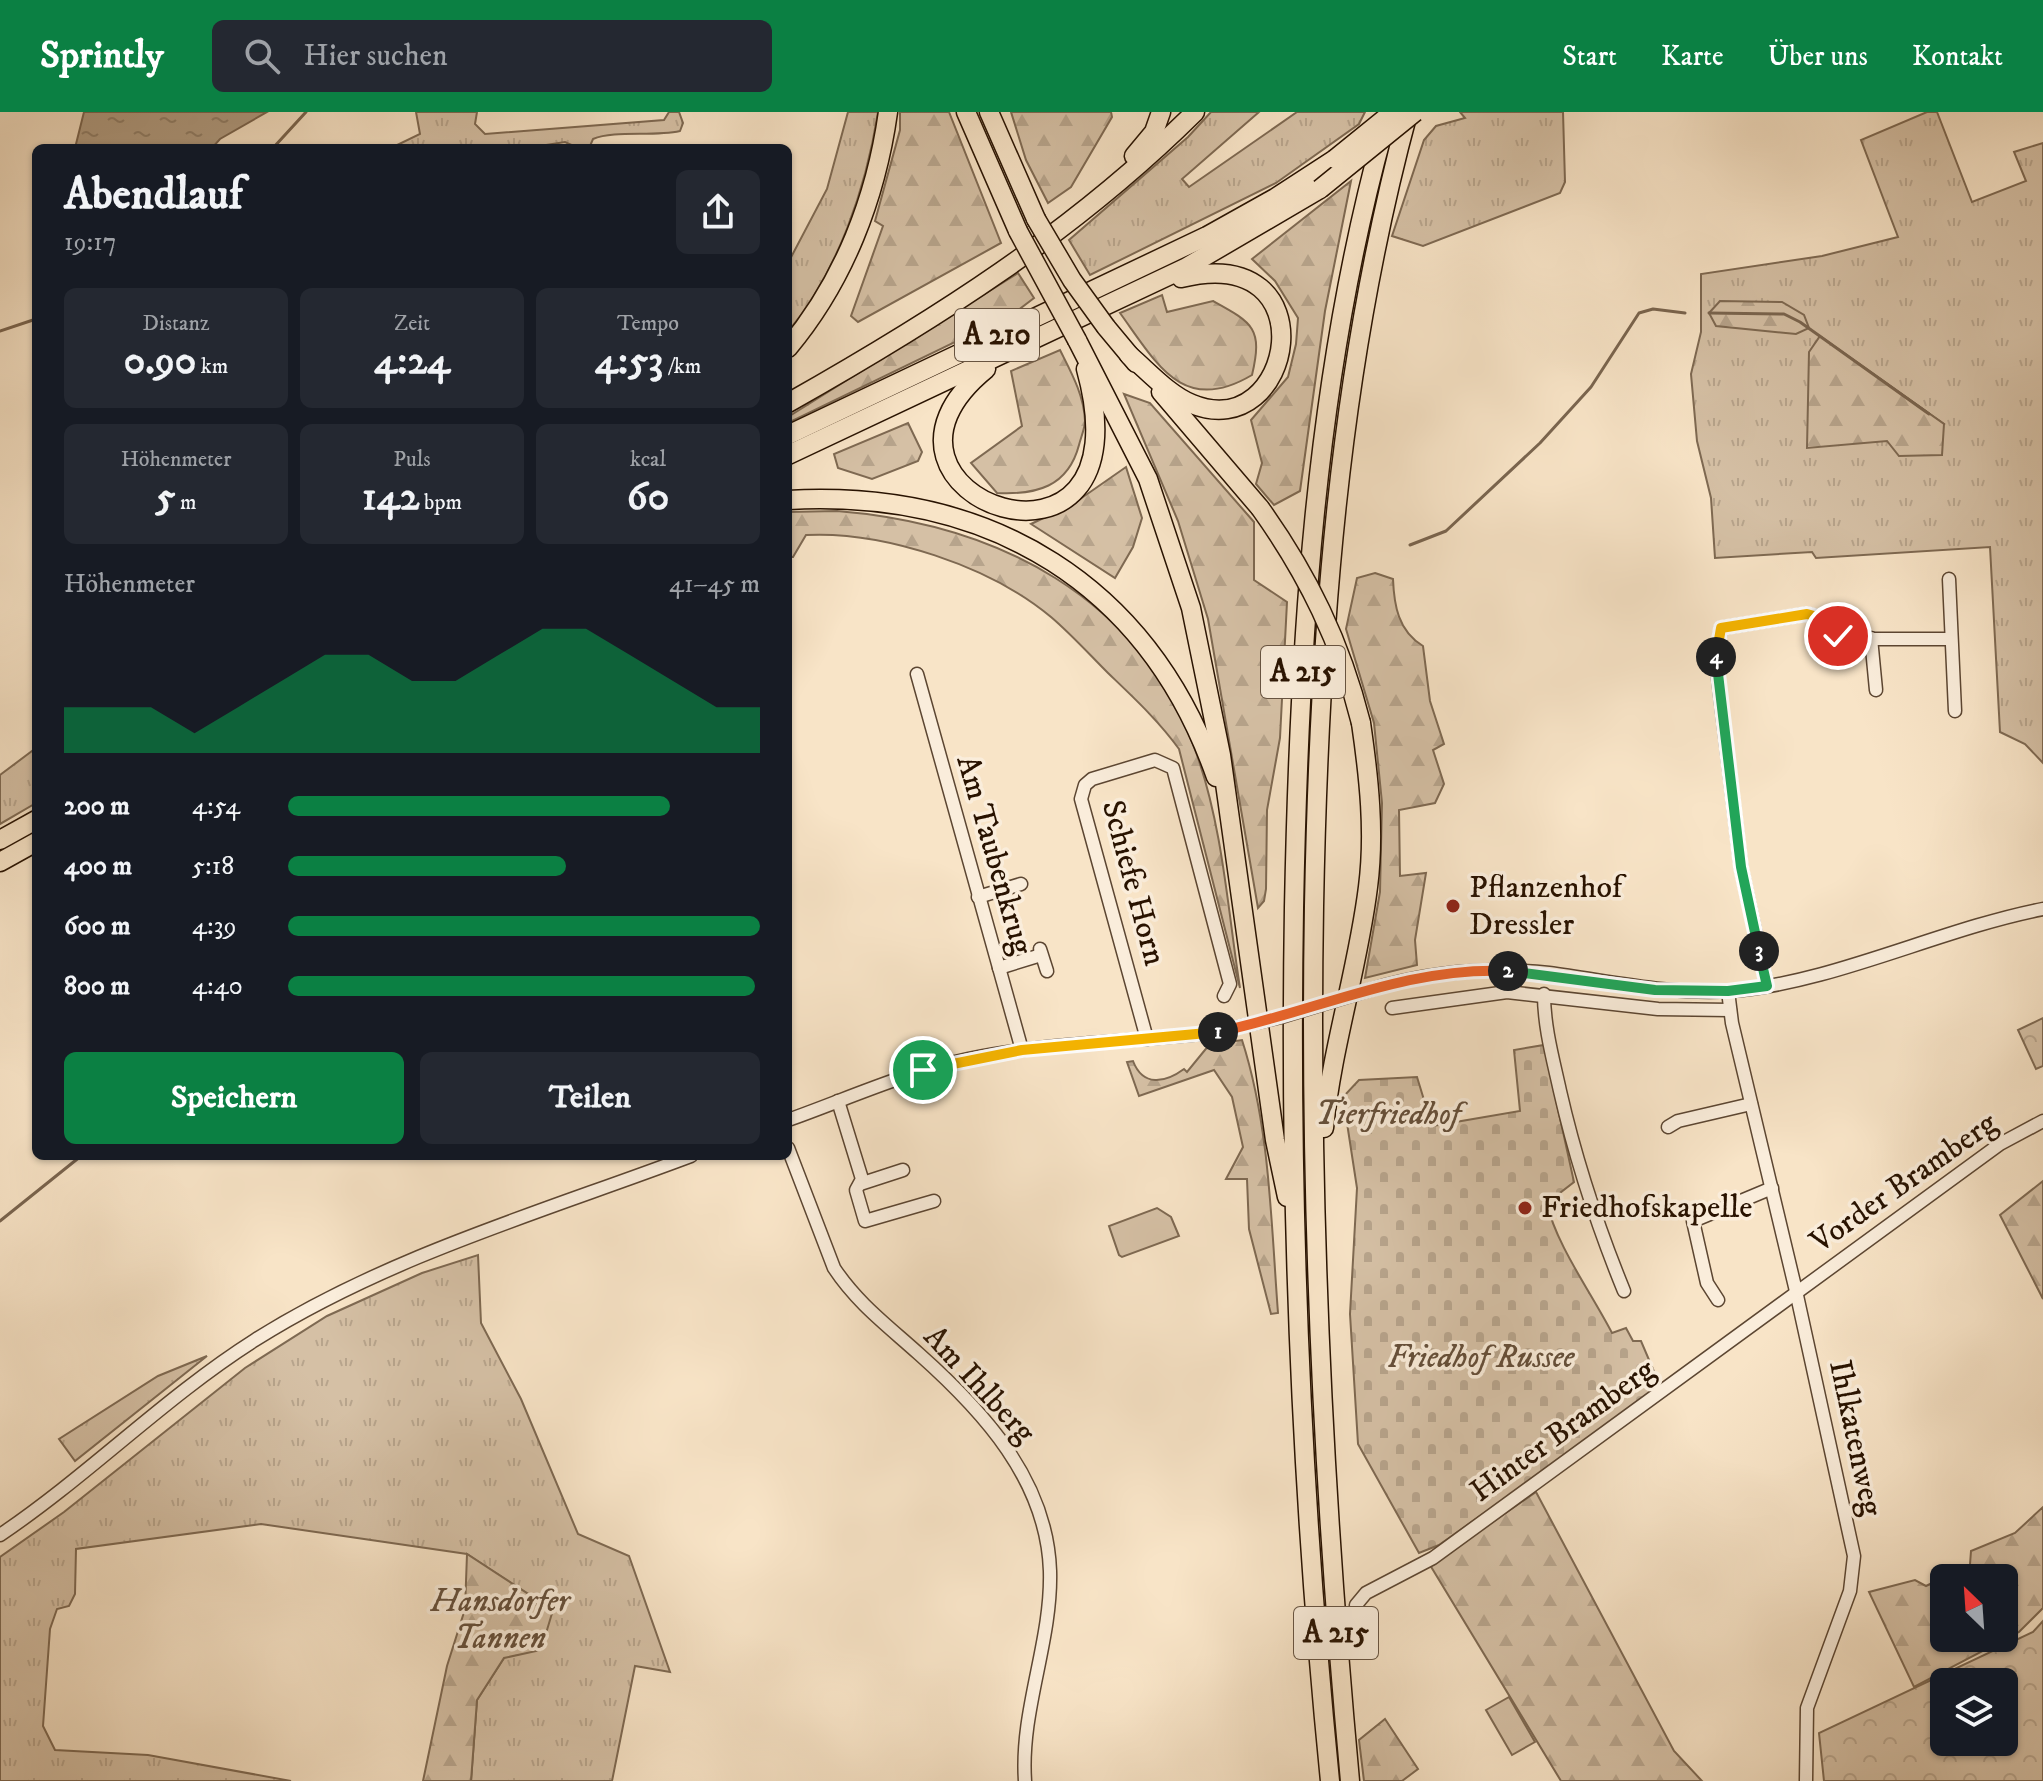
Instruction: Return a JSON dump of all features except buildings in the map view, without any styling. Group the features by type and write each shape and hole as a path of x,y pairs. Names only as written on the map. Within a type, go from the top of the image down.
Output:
{"highway":[{"path":"792,343 817,309 849,251 872,190 888,112"},
{"path":"966,112 1018,231 1138,455 1176,554 1207,678 1275,1140 1305,1239"},
{"path":"989,112 1036,219 1072,280 1129,355 1260,508 1320,604 1343,660 1361,723 1370,791 1368,887 1332,1062 1305,1239"},
{"path":"1000,112 1012,168"},
{"path":"1061,231 1143,147 1161,112"},
{"name":"A 210","path":"792,401 906,335 1061,231 1144,161 1195,112"},
{"name":"A 210","path":"792,433 1207,236 1275,198 1335,159 1391,112"},
{"name":"A 215","path":"1330,1781 1309,1518 1305,1239 1294,903 1307,603 1336,354 1364,206 1391,112"},
{"name":"A 215","path":"1350,1781 1305,1239 1316,802 1327,596 1355,359 1384,206 1408,112"},
{"path":"792,453 1009,353 1214,253 1320,189 1415,112"},
{"path":"1129,296 1204,272 1232,274 1257,286 1272,304 1280,324 1282,351 1274,373 1257,394 1233,406 1212,409 1182,399 1129,355"},
{"path":"1009,353 975,378 954,403 943,431 944,444 954,475 972,496 1005,511 1038,511 1072,492 1094,458 1096,417 1077,340"},
{"path":"792,500 883,502 948,516 1009,539 1078,579 1133,629 1169,676 1195,722 1229,814"},
{"path":"0,840 32,822"},
{"path":"0,862 32,844"}],"street":[{"path":"1949,579 1955,711"},
{"path":"1767,986 1739,851 1716,661 1721,628 1807,614 1821,618 1844,639 1951,639"},
{"path":"1871,638 1876,690"},
{"name":"Am Taubenkrug","path":"917,674 1022,1050"},
{"name":"Schiefe Horn","path":"1147,1039 1081,799 1085,785 1092,779 1150,760 1161,760 1173,768 1230,984 1224,996"},
{"path":"978,897 1021,883"},
{"path":"792,1118 931,1068 1022,1050 1217,1032 1281,1017 1386,985 1444,973 1489,970 1550,974 1655,990 1728,991 1767,986 1832,970 1963,928 2043,909"},
{"path":"999,968 1040,952 1047,971"},
{"name":"Ihlkatenweg","path":"1728,991 1854,1564 1850,1591 1805,1715 1806,1781"},
{"path":"1392,1008 1507,992 1658,1009 1730,1010"},
{"path":"1544,994 1546,1028 1575,1156 1594,1216 1624,1291"},
{"path":"838,1101 862,1179 856,1190 865,1221 934,1201"},
{"path":"1668,1127 1678,1121 1751,1104"},
{"name":"Vorder Bramberg","path":"1796,1291 2000,1144 2043,1121"},
{"name":"Am Ihlberg","path":"792,1159 830,1259 845,1286 921,1355 993,1431 1022,1470 1037,1502 1050,1571 1048,1605 1023,1751 1025,1781"},
{"path":"0,1535 56,1496 194,1383 303,1312 403,1264 680,1160"},
{"path":"860,1184 903,1170"},
{"path":"1718,1300 1707,1283 1693,1221 1772,1188"},
{"name":"Hinter Bramberg","path":"1356,1605 1366,1593 1433,1558 1585,1450 1796,1291"}],"green space":[{"path":"416,112 477,112 475,124 485,134 664,120 669,112 679,112 683,123 680,131 602,136 593,139 591,144 399,144 420,134"},
{"path":"848,112 878,112 866,170 847,228 821,283 792,327 792,255 827,189"},
{"path":"900,112 949,112 1001,243 858,322 851,316 883,226 875,221 900,130"},
{"path":"1011,112 1111,112 1112,117 1071,187 1048,203 1026,160"},
{"path":"1211,112 1259,112 1182,179 1189,187 1297,112 1365,112 1359,124 1276,183 1090,275 1069,240 1188,137"},
{"path":"1460,112 1563,112 1565,182 1560,193 1423,246 1392,236 1424,140 1436,126 1465,118"},
{"path":"1927,112 1937,112 1972,202 2026,181 2014,152 2043,143 2043,763 2025,744 2000,732 1990,547 1816,558 1812,552 1715,558 1711,498 1697,441 1691,374 1701,332 1701,274 1822,256 1898,237 1861,140","holes":["1819,336 1944,424 1899,455"]},
{"path":"1351,181 1325,311 1300,491 1274,505 1256,484 1262,463 1251,420 1288,377 1298,318 1275,281 1252,259"},
{"path":"1018,273 1034,298 1013,314 792,421 792,414"},
{"path":"1162,295 1167,312 1213,301 1246,322 1255,337 1252,375 1228,386 1207,390 1190,387 1160,366 1120,313"},
{"path":"1720,301 1782,302 1804,315 1809,328 1796,334 1716,326 1709,313"},
{"path":"1820,336 1944,424 1942,455 1899,456 1887,441 1807,448 1809,352"},
{"path":"1060,350 1076,384 1084,411 1084,427 1074,459 1059,479 1048,486 1025,492 997,493 971,463 1022,426 1011,371"},
{"path":"1124,394 1150,403 1254,522 1254,580 1287,602 1280,738 1267,810 1266,889 1264,901 1258,908 1208,619 1178,521"},
{"path":"908,423 922,452 918,461 872,479 838,468 834,454"},
{"path":"1126,467 1142,518 1133,547 1115,578 1031,524 1073,504"},
{"path":"837,511 896,519 953,532 1006,552 1056,578 1100,611 1139,652 1172,699 1206,783 1224,871 1240,988 1179,749 1163,728 1051,617 998,582 935,555 869,539 806,535 792,557 792,512"},
{"path":"1375,573 1393,579 1399,617 1408,633 1423,646 1430,701 1444,744 1433,750 1444,784 1435,803 1399,810 1400,876 1426,873 1415,940 1417,965 1365,978 1380,892 1382,803 1374,723 1346,629 1357,578"},
{"path":"32,751 32,805 0,824 0,775"},
{"path":"2043,1018 2043,1066 2036,1069 2018,1030"},
{"path":"1242,1040 1258,1107 1268,1175 1278,1313 1271,1314 1249,1229 1247,1179 1226,1179 1243,1147 1232,1097 1214,1070 1139,1096 1127,1062 1133,1061 1149,1079 1162,1079 1184,1069 1187,1072 1209,1045"},
{"name":"Friedhof Russee","path":"1544,1045 1574,1182 1547,1203 1551,1218 1612,1333 1626,1328 1633,1341 1641,1341 1661,1388 1439,1545 1419,1553 1358,1444 1350,1314 1357,1188 1343,1097 1359,1080 1417,1077 1432,1126 1520,1111 1514,1050"},
{"path":"2043,1181 2043,1299 2000,1215"},
{"path":"1157,1208 1171,1217 1179,1236 1122,1257 1119,1255 1109,1226"},
{"path":"478,1255 481,1323 521,1399 578,1534 629,1556 670,1672 635,1666 612,1781 471,1781 477,1700 504,1658 553,1611 467,1554 261,1524 76,1549 75,1594 69,1606 57,1609 50,1629 43,1726 55,1750 148,1755 291,1781 0,1781 0,1557 64,1512 245,1368 327,1316 422,1273"},
{"path":"207,1356 75,1461 59,1439 158,1376"},
{"path":"1536,1492 1674,1751 1702,1781 1561,1781 1430,1565"},
{"path":"2043,1507 2043,1608 2018,1633 2018,1564 1970,1564 1971,1551 2015,1533"},
{"name":"Hansdorfer Tannen","path":"467,1554 553,1610 541,1650 504,1658 477,1700 471,1781 423,1781 447,1666 465,1609"},
{"path":"1915,1580 1926,1586 1930,1584 1930,1652 1981,1652 1950,1668 1930,1668 1930,1679 1914,1687 1869,1592"},
{"path":"2043,1621 2043,1781 1824,1781 1819,1733 1930,1681 1930,1756 2018,1756 2018,1668 1957,1668 1991,1652 2018,1652 2018,1639 2033,1632"},
{"path":"1509,1697 1535,1742 1512,1755 1486,1710"},
{"path":"1385,1719 1418,1769 1402,1781 1364,1781 1359,1740"}],"water":[{"path":"84,112 267,112 216,144 76,144"}],"waterway":[{"path":"277,144 306,112"},
{"path":"1410,545 1446,531 1540,443 1591,387 1639,313 1653,309 1685,313"},
{"path":"1709,313 1784,314 1800,322 1929,414"},
{"path":"0,331 32,320"},
{"path":"0,1221 76,1160"}],"place":[{"name":"Pflanzenhof Dressler","path":"1453,906"},
{"name":"Friedhofskapelle","path":"1525,1208"}],"route":[{"path":"923,1070 998,1053 1217,1032 1281,1017 1407,979 1444,973 1489,970 1538,972 1655,990 1728,991 1767,986 1741,867 1716,661 1721,628 1807,614 1821,618 1838,636"}],"park label":[{"name":"Tierfriedhof","path":"1388,1115"}]}
